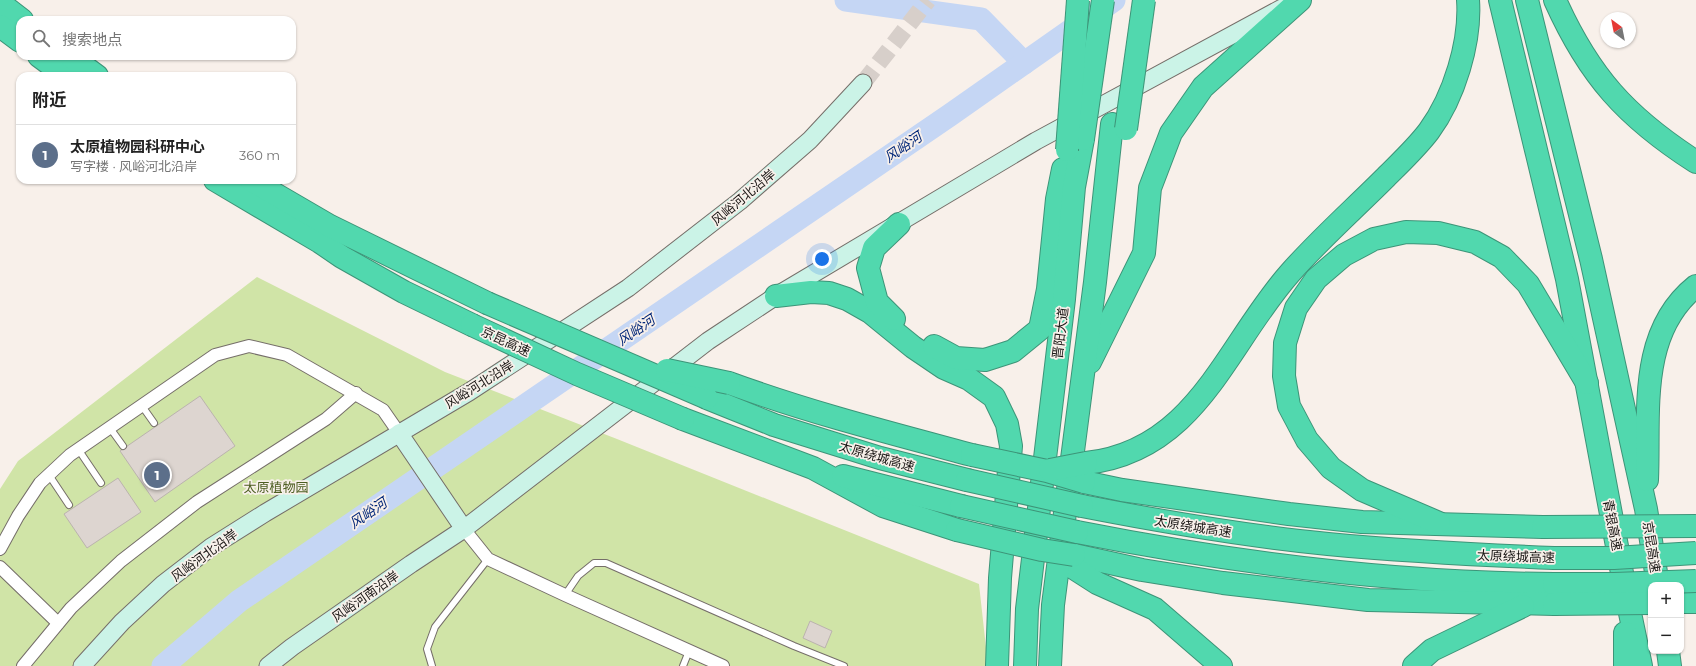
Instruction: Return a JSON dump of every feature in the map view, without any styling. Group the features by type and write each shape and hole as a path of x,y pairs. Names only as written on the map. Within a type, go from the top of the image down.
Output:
{"highway":[{"path":"899,224 874,248 868,268 877,302 896,322 924,341 956,358 985,360 1013,351 1040,329 1048,289 1057,199 1075,145 1078,0"},
{"name":"晋阳大道","path":"1025,666 1027,608 1064,299 1074,187 1075,145 1103,0"},
{"path":"1119,126 1129,0"},
{"path":"1050,666 1052,605 1101,228 1119,126 1144,0"},
{"path":"1082,379 1144,252 1150,188 1171,132 1203,86 1299,0"},
{"path":"1085,472 1099,462 1127,453 1152,440 1175,424 1196,404 1212,384 1268,300 1289,274 1336,225 1398,165 1429,130 1444,105 1457,74 1465,42 1468,0"},
{"name":"青银高速","path":"1500,0 1567,279 1625,589 1642,666"},
{"path":"1527,0 1591,259 1646,509"},
{"path":"1555,0 1582,55 1597,76 1619,102 1644,126 1696,162"},
{"path":"0,3 17,16"},
{"path":"0,26 16,38"},
{"path":"44,60 61,72"},
{"path":"75,60 92,72"},
{"name":"京昆高速","path":"222,184 404,292 472,325 577,374 683,419 813,468"},
{"name":"京昆高速","path":"258,184 330,226 487,303 625,362"},
{"path":"1439,523 1362,490 1331,468 1307,440 1289,406 1284,376 1285,343 1296,308 1316,278 1344,255 1374,239 1406,232 1438,233 1475,242 1502,257 1528,284 1587,383"},
{"path":"1646,509 1649,446 1647,403 1652,361 1665,324 1683,296 1696,286"},
{"path":"776,296 811,292 829,293 847,299 870,312 913,347 944,368 969,379 994,397 1007,424 1011,446 1000,578 997,666"},
{"path":"625,362 728,383 861,425 972,455 1047,471 1085,472 1122,490 1290,514 1362,522 1543,527 1696,526"},
{"name":"太原绕城高速","path":"625,362 707,398 774,425 880,458 967,480 1082,506 1167,523 1326,544 1425,552 1554,558 1614,558 1696,553"},
{"path":"813,468 883,506 957,530 1042,550 1073,561 1223,583 1368,600 1526,605"},
{"name":"太原绕城高速","path":"813,468 961,506 1077,532 1170,550 1323,570 1516,584 1554,594 1696,581"},
{"name":"京昆高速","path":"1646,509 1658,582"},
{"path":"1073,561 1097,583 1155,609 1221,666"},
{"path":"1625,589 1625,666"},
{"path":"1414,666 1432,650 1442,644 1526,605 1554,594 1648,603"},
{"path":"1684,602 1696,602"},
{"path":"1668,654 1670,666"}],"street":[{"name":"风峪河南沿岸","path":"268,666 361,599 708,341 776,296 1036,141 1299,0"},
{"name":"风峪河北沿岸","path":"82,666 122,622 163,584 212,547 265,513 469,392 628,288 740,202 810,140 863,82"},
{"path":"0,549 18,516 40,483 78,450 215,355 249,346 287,355 356,393 383,410 461,525 488,559 723,666"},
{"path":"22,666 71,608 121,561 197,502 326,419 356,393"},
{"path":"0,568 58,623"}],"lane":[{"path":"142,406 154,423"},
{"path":"110,428 123,446"},
{"path":"78,450 101,483"},
{"path":"48,475 69,504"},
{"path":"432,666 427,649 435,627 488,559"},
{"path":"565,595 578,576 594,563 606,563 794,646 844,666"},
{"path":"683,666 689,651"}],"green space":[{"name":"太原植物园","path":"257,277 445,372 979,584 988,666 0,666 0,489 18,461"}],"building":[{"path":"200,396 235,446 155,502 120,451"},
{"path":"118,478 141,512 87,548 64,514"},
{"path":"810,621 832,631 825,648 803,638"}],"waterway":[{"path":"846,0 981,19 1024,63"},
{"name":"风峪河","path":"163,666 239,601 950,115 1114,0"}],"tunnel":[{"path":"863,83 928,0"}],"place":[{"name":"太原植物园科研中心","path":"157,475"}]}
